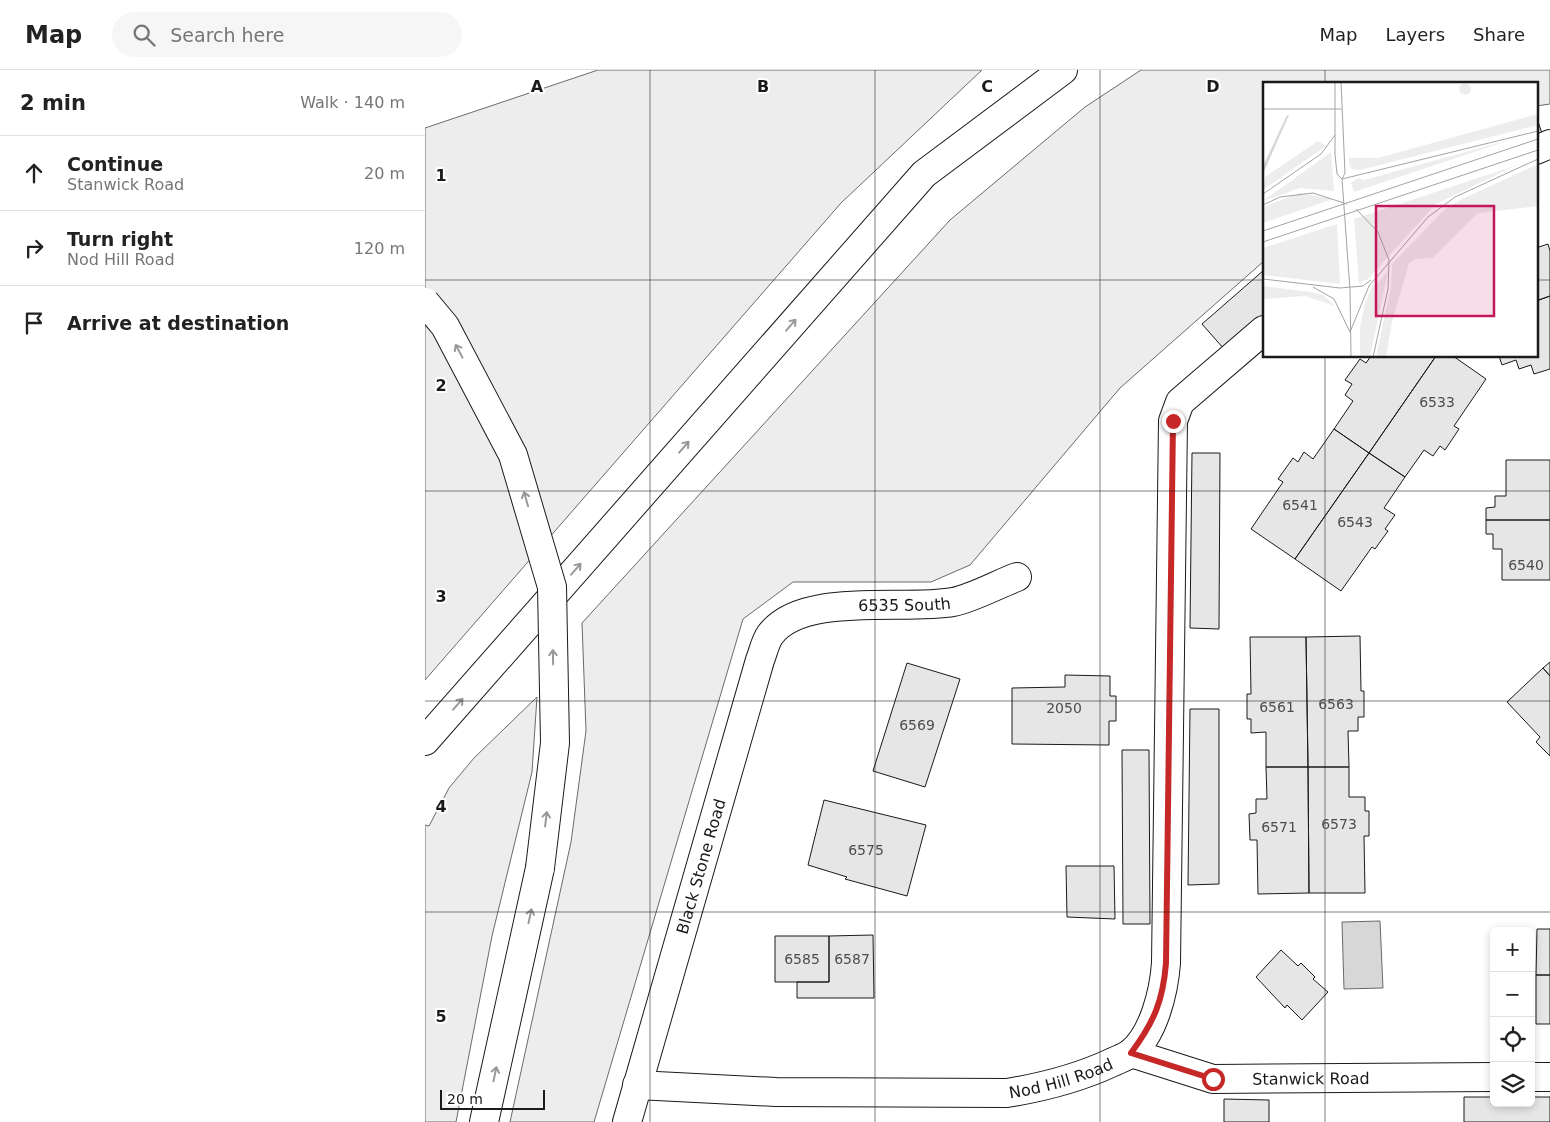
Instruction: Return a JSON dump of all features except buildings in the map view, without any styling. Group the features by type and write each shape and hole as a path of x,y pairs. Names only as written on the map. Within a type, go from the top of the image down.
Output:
{"main road":[{"path":"425,741 924,174 1063,70"},
{"path":"1537,150 1550,144"},
{"path":"425,302 445,326 513,455 552,587 555,743 540,868 484,1122"},
{"name":"Nod Hill Road","path":"637,1085 776,1092 1007,1093 1043,1087 1073,1078 1131,1053 1147,1031 1158,1009 1164,986 1166,963 1173,421 1180,402 1263,331"},
{"name":"6535 South","path":"789,619 811,611 833,607 954,602 1017,577"},
{"name":"Black Stone Road","path":"627,1122 760,660 770,635 789,619"},
{"name":"Stanwick Road","path":"1131,1053 1213,1079 1490,1077"},
{"path":"1535,1077 1550,1077"}],"shaded area":[{"path":"598,70 982,70 841,203 425,680 425,128"},
{"path":"1141,70 1550,70 1550,104 1537,106 1537,82 1263,82 1263,262 1120,388 970,565 931,582 793,582 743,619 594,1122 510,1122 571,842 586,731 582,623 950,220 1085,107"},
{"path":"537,697 532,772 492,936 456,1122 425,1122 425,825 429,826 449,788 474,758"},
{"path":"1380,921 1383,988 1344,989 1342,922"}],"route":[{"path":"1173,421 1169,922 1164,986 1158,1009 1147,1031 1131,1053 1213,1079"}]}
